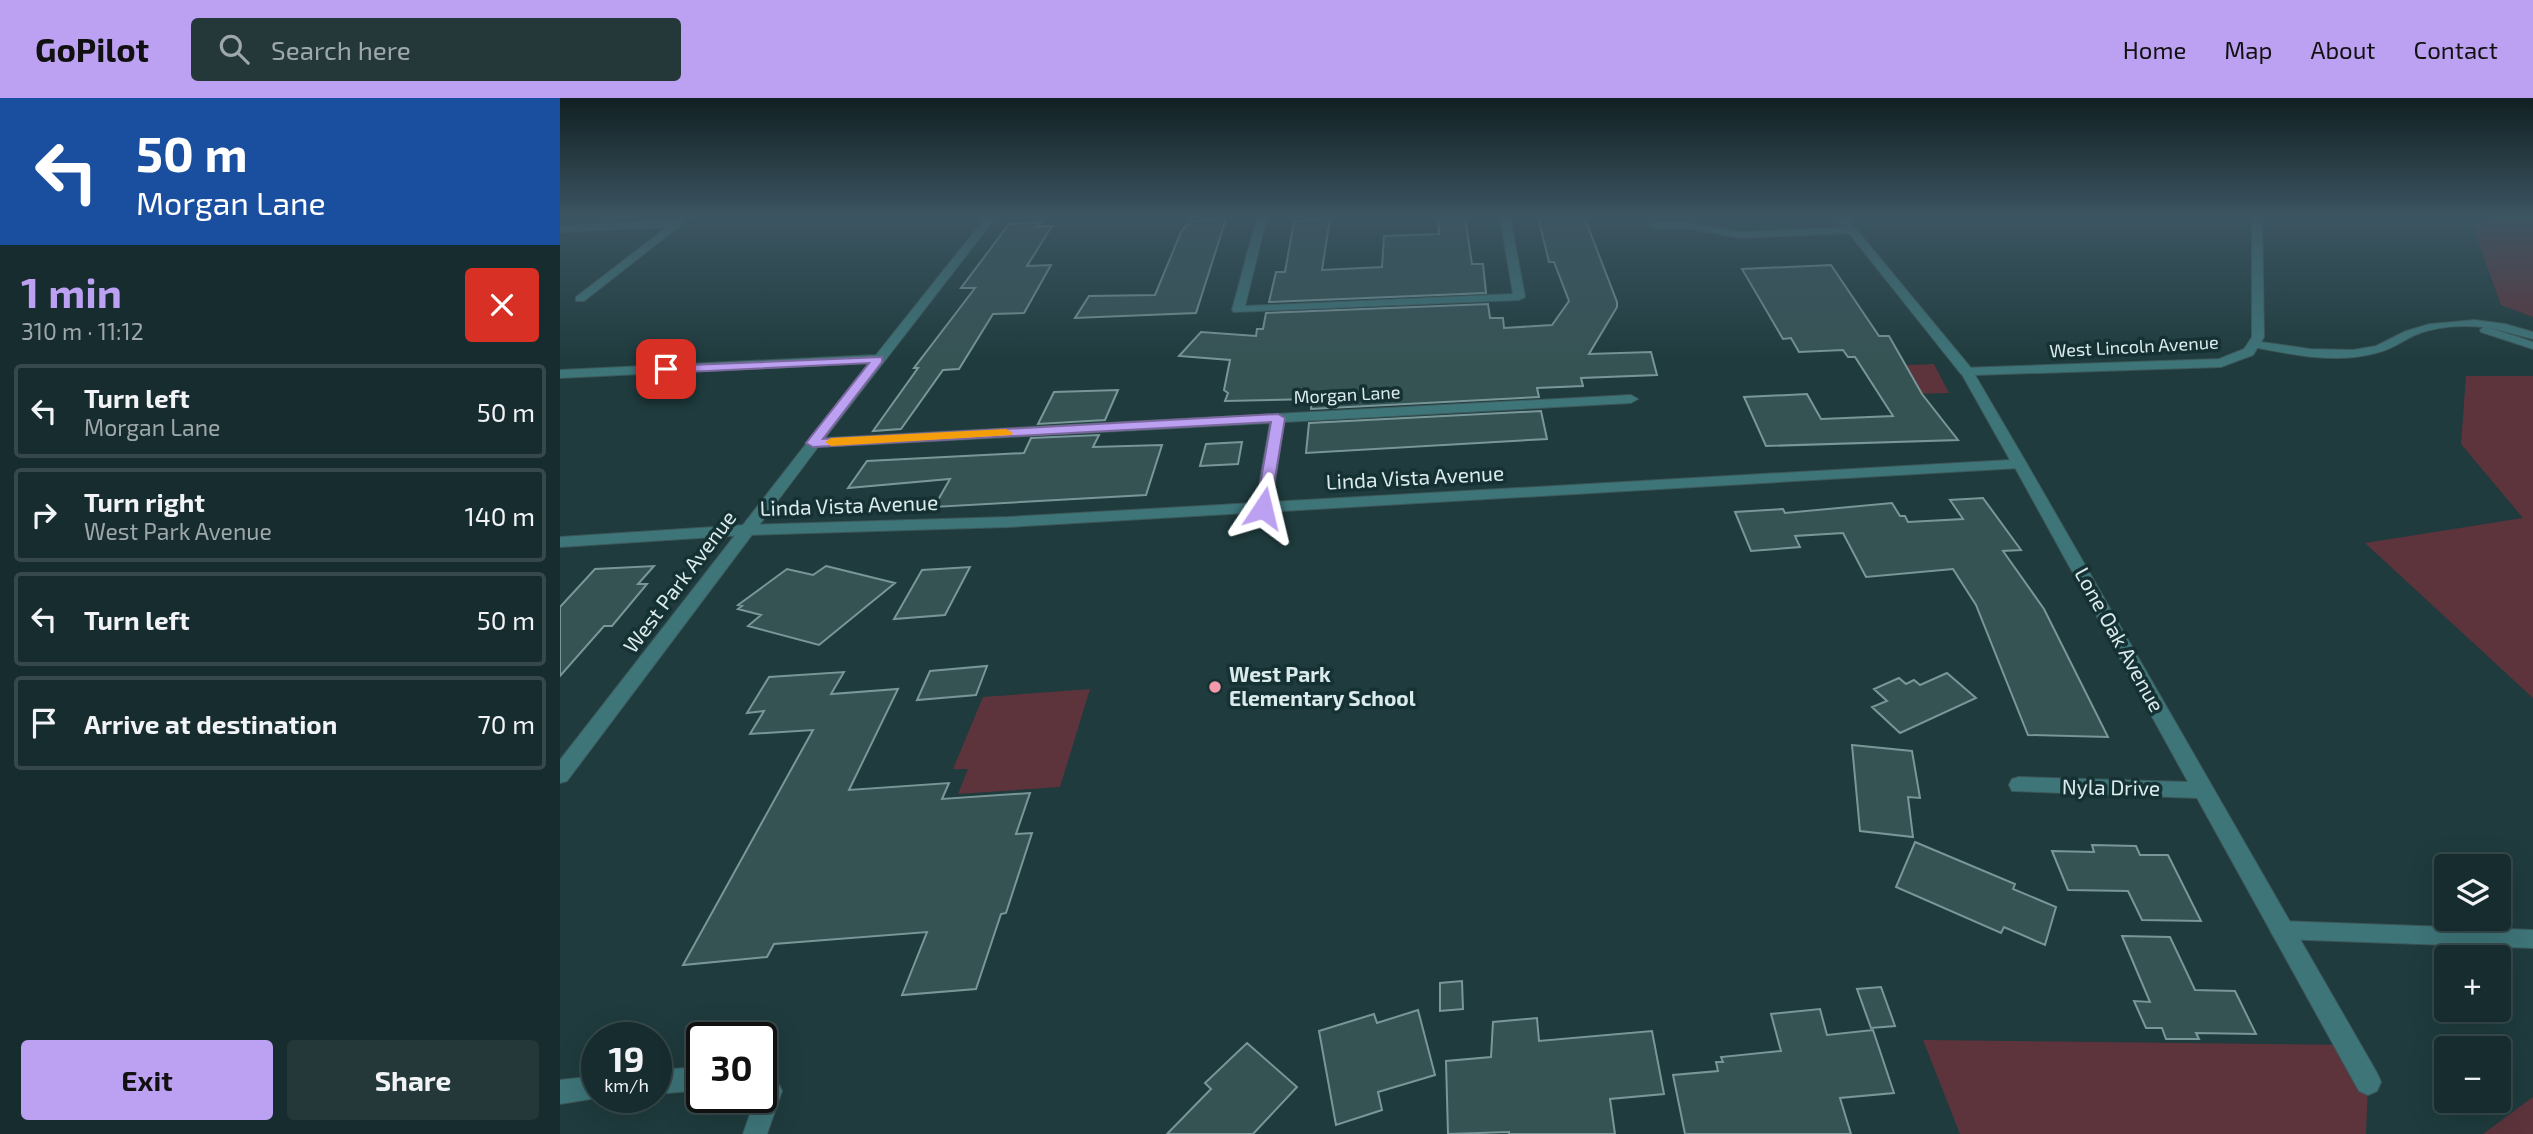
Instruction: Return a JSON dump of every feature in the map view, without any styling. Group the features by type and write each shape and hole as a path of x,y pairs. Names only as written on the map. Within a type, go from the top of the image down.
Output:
{"street":[{"path":"580,299 623,265"},
{"name":"West Park Avenue","path":"560,775 745,530 953,265"},
{"path":"1250,265 1238,310 1519,297 1513,265"},
{"name":"Lone Oak Avenue","path":"1881,265 1966,371 2368,1082"},
{"path":"2254,345 2259,337 2258,265"},
{"name":"West Lincoln Avenue","path":"1966,371 2221,363 2249,352 2254,345"},
{"path":"560,374 878,359"},
{"name":"Morgan Lane","path":"813,443 1631,399"},
{"path":"1263,508 1278,418"},
{"name":"Linda Vista Avenue","path":"560,542 745,530 1008,522 2020,464"},
{"name":"Nyla Drive","path":"2020,785 2202,790"}],"lane":[{"path":"2254,345 2320,354 2370,352 2399,341 2414,331 2467,323 2506,327 2533,336"},
{"path":"2467,323 2533,346"},
{"path":"2281,930 2533,939"},
{"path":"560,1092 581,1090"},
{"path":"755,1134 762,1113"}],"shaded area":[{"path":"2487,265 2533,265 2533,317 2501,305"},
{"path":"1934,364 1949,393 1880,395 1861,367"},
{"path":"2466,376 2533,376 2533,698 2365,543 2523,518 2461,444"},
{"path":"1090,689 1060,787 958,794 968,769 953,769 983,697"},
{"path":"1923,1040 2347,1045 2368,1082 2366,1134 1960,1134"},
{"path":"2533,1097 2533,1134 2483,1134"}],"building":[{"path":"978,265 1051,265 1024,313 993,314 959,369 943,370 901,429 873,431 918,368 914,368 975,288 961,288"},
{"path":"1167,265 1211,265 1196,313 1075,318 1089,296 1155,295"},
{"path":"1286,265 1323,265 1322,270 1483,265 1486,293 1269,302 1276,272 1285,272"},
{"path":"1555,265 1603,265 1617,307 1589,354 1651,352 1657,375 1581,378 1583,386 1537,388 1539,397 1311,409 1312,399 1225,401 1228,393 1224,390 1230,360 1179,356 1201,332 1256,336 1257,329 1263,329 1266,313 1488,304 1490,318 1503,318 1504,328 1552,325 1569,301"},
{"path":"1831,265 1879,336 1889,336 1922,394 1958,440 1766,446 1744,397 1807,394 1821,419 1893,416 1855,357 1848,357 1843,350 1799,352 1791,338 1783,339 1742,269"},
{"path":"1118,390 1105,420 1038,424 1054,392"},
{"path":"1541,411 1547,439 1306,453 1309,423"},
{"path":"1099,435 1093,447 1162,445 1146,495 934,507 950,479 848,488 867,461 1024,453 1031,438"},
{"path":"1242,442 1238,464 1200,466 1206,444"},
{"path":"1983,498 2021,550 2003,551 2044,609 2108,737 2028,735 1976,605 1953,569 1866,577 1843,533 1795,536 1800,547 1751,551 1735,512 1783,509 1785,513 1892,503 1900,516 1905,516 1908,522 1963,519 1950,500"},
{"path":"654,566 638,584 647,584 612,626 604,626 560,676 560,607 595,569"},
{"path":"826,566 895,583 819,645 748,626 761,615 738,609 742,606 738,605 787,569 813,575"},
{"path":"970,567 945,615 894,619 922,570"},
{"path":"987,666 976,695 917,700 930,671"},
{"path":"844,672 831,694 898,689 849,790 949,783 942,799 1030,793 1016,834 1032,833 1006,913 1001,914 976,989 902,995 927,932 774,944 767,957 683,965 813,730 750,734 764,711 747,713 769,677"},
{"path":"1947,673 1976,698 1900,733 1872,707 1887,701 1874,689 1899,678 1906,684 1914,680 1920,685"},
{"path":"1852,745 1912,751 1920,798 1908,797 1913,837 1860,831"},
{"path":"1915,842 2015,884 2013,889 2056,907 2045,945 2004,927 2001,933 1896,887"},
{"path":"2092,845 2136,846 2140,855 2168,855 2201,921 2142,920 2128,891 2068,890 2052,851 2094,852"},
{"path":"2122,936 2170,937 2195,990 2235,991 2256,1034 2196,1033 2199,1039 2166,1039 2162,1028 2146,1028 2134,1001 2150,1002"},
{"path":"1462,981 1463,1009 1440,1011 1440,983"},
{"path":"1881,987 1895,1026 1871,1028 1857,989"},
{"path":"1820,1009 1827,1035 1873,1030 1894,1093 1840,1098 1851,1134 1685,1134 1673,1075 1718,1071 1716,1062 1723,1062 1721,1057 1781,1051 1771,1014"},
{"path":"1418,1010 1435,1075 1378,1092 1382,1110 1336,1125 1319,1031 1374,1014 1377,1023"},
{"path":"1537,1018 1539,1041 1652,1031 1664,1094 1610,1099 1615,1134 1448,1134 1446,1061 1491,1057 1493,1022"},
{"path":"1247,1043 1297,1087 1253,1134 1167,1134 1211,1089 1205,1083"}],"slow traffic":[{"path":"831,442 1006,433"}],"place":[{"name":"West Park Elementary School","path":"1215,687"}],"route":[{"path":"666,369 878,359 813,443 1278,418 1263,508"}]}
